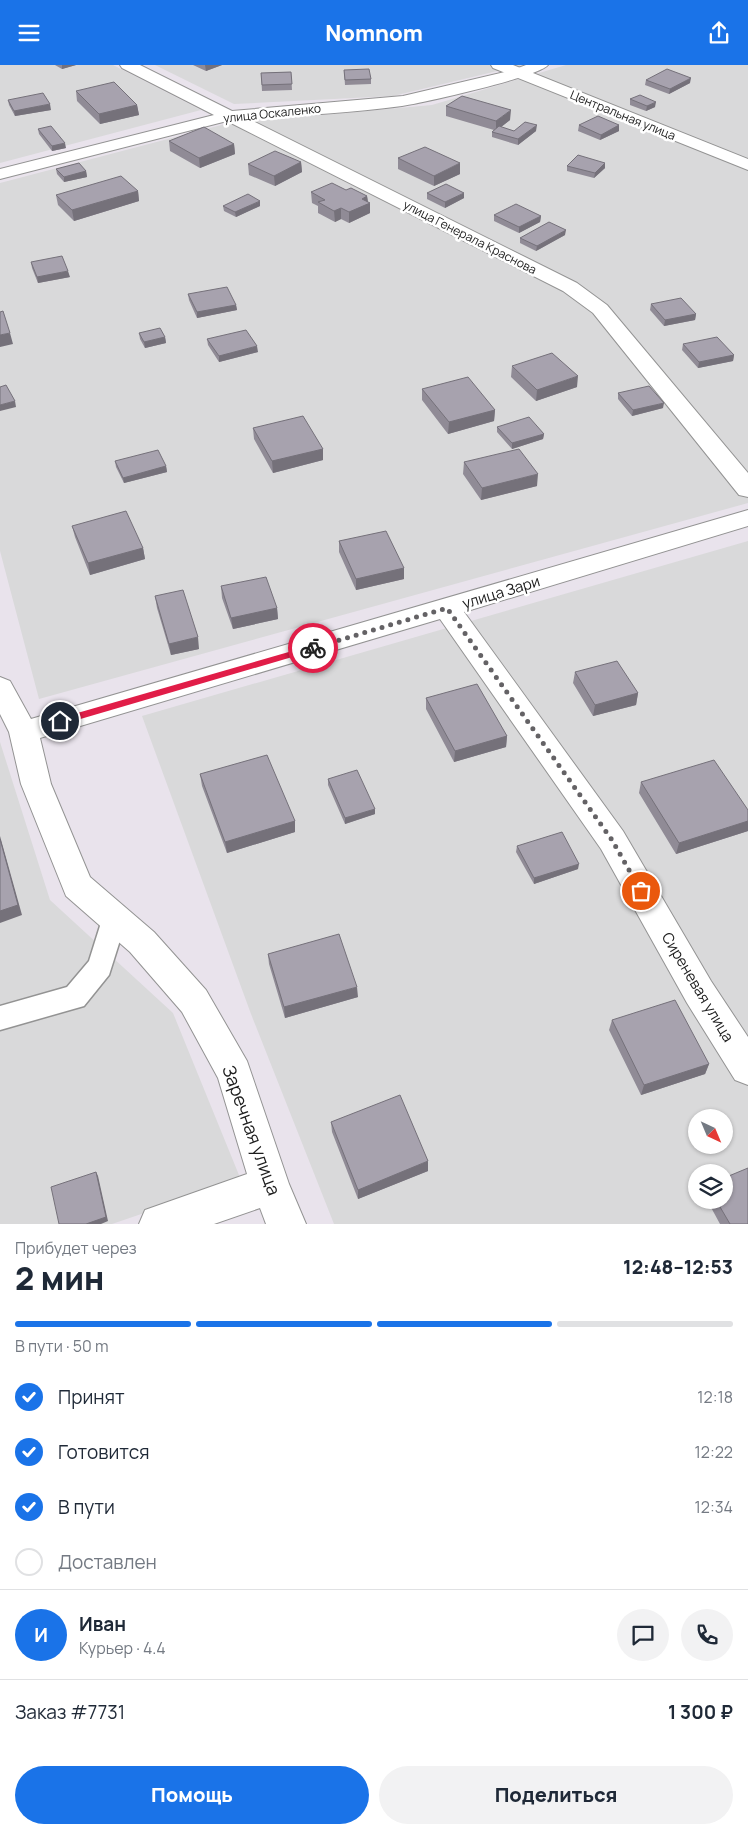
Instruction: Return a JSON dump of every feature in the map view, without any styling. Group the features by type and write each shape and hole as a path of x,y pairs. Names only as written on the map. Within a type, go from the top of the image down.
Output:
{"street":[{"name":"улица Генерала Краснова","path":"128,65 570,287 600,309 748,489"},
{"name":"Центральная улица","path":"499,65 748,165"},
{"name":"улица Оскаленко","path":"0,175 228,116 403,101 518,74 540,65"},
{"name":"улица Зари","path":"24,732 748,518"},
{"name":"Сиреневая улица","path":"447,608 612,840 699,992 748,1068"},
{"name":"Заречная улица","path":"0,688 24,732 36,784 76,886 142,943 194,1001 234,1073 270,1185 286,1224"},
{"path":"159,1224 270,1185"}],"lane":[{"path":"0,1019 76,997 100,967 114,918"}],"shaded area":[{"path":"0,65 113,65 201,110 0,163"},
{"path":"155,65 523,65 393,96 234,104"},
{"path":"566,65 748,65 748,503 39,699 0,551 0,183 225,124 432,105"},
{"path":"748,541 748,1224 334,1224 251,1014 142,716"},
{"path":"0,742 50,900 173,1013 241,1180 112,1224 0,1224"}],"building":[{"path":"369,69 371,79 345,80 344,70"},
{"path":"667,69 691,78 670,89 646,80"},
{"path":"291,72 292,84 262,85 261,73"},
{"path":"114,82 137,105 99,114 76,91"},
{"path":"43,93 50,104 14,111 8,100"},
{"path":"640,95 656,102 647,106 630,99"},
{"path":"462,96 511,110 496,121 446,106"},
{"path":"598,116 619,125 601,135 579,125"},
{"path":"525,122 537,125 518,139 492,132 499,126 514,131"},
{"path":"51,126 65,143 52,146 38,129"},
{"path":"204,127 234,144 199,158 169,141"},
{"path":"425,147 460,163 434,176 398,158"},
{"path":"275,151 301,162 274,176 248,164"},
{"path":"578,155 605,163 595,173 567,166"},
{"path":"79,163 86,171 64,177 56,169"},
{"path":"121,176 138,191 72,210 56,195"},
{"path":"332,183 346,190 351,188 367,196 362,199 370,203 349,212 341,208 334,211 318,202 325,200 311,192"},
{"path":"446,184 464,193 445,202 427,193"},
{"path":"248,194 260,201 235,212 223,206"},
{"path":"516,204 541,216 519,227 494,215"},
{"path":"549,222 566,230 537,246 520,238"},
{"path":"62,256 68,271 37,277 31,262"},
{"path":"227,287 236,305 197,312 188,294"},
{"path":"681,298 696,314 665,320 651,304"},
{"path":"3,311 10,333 0,335 0,312"},
{"path":"160,328 165,337 144,342 139,333"},
{"path":"246,330 257,346 219,356 207,339"},
{"path":"717,337 734,355 699,362 683,344"},
{"path":"552,353 578,376 537,390 512,366"},
{"path":"468,377 495,410 449,422 422,389"},
{"path":"6,385 15,401 0,405 0,387"},
{"path":"649,386 664,403 633,410 618,393"},
{"path":"303,416 323,449 272,461 253,428"},
{"path":"529,417 544,434 512,443 497,427"},
{"path":"519,449 538,474 482,488 464,462"},
{"path":"158,450 166,466 123,478 115,461"},
{"path":"126,511 143,548 88,563 72,526"},
{"path":"386,531 404,568 356,579 339,541"},
{"path":"266,577 277,608 231,618 221,586"},
{"path":"183,590 198,637 169,644 155,596"},
{"path":"617,661 638,693 595,705 575,672"},
{"path":"477,684 507,736 455,751 426,698"},
{"path":"267,755 295,821 225,842 200,774"},
{"path":"714,760 748,810 748,821 679,843 641,782"},
{"path":"357,770 375,809 345,818 328,779"},
{"path":"562,832 579,864 534,878 517,846"},
{"path":"0,839 18,905 0,911"},
{"path":"339,934 357,987 284,1007 268,954"},
{"path":"675,1000 709,1064 644,1085 612,1020"},
{"path":"400,1095 428,1161 358,1190 331,1122"},
{"path":"748,1168 748,1224 730,1224 721,1209 733,1209 733,1174"},
{"path":"96,1172 106,1217 86,1224 59,1224 51,1187"}],"way so far":[{"path":"313,648 447,608 612,840 641,891"}],"route":[{"path":"60,721 313,648"}]}
